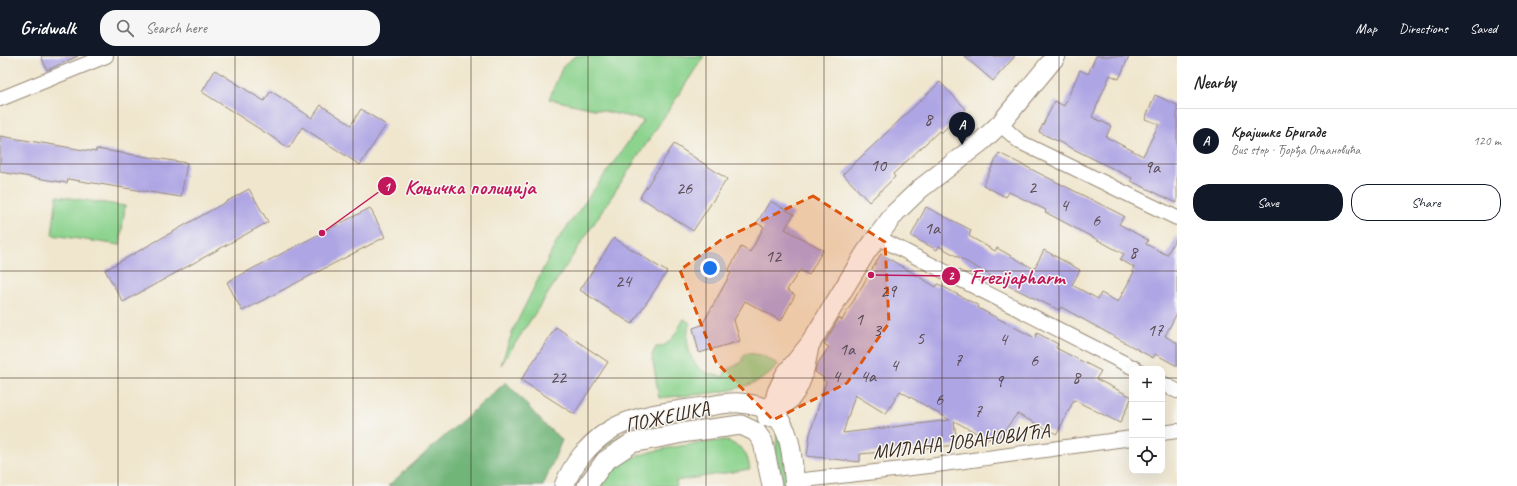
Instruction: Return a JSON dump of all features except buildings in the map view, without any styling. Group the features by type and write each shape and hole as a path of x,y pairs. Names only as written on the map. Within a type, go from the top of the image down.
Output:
{"main road":[{"path":"772,486 766,449 756,432 772,412 781,382 798,357 810,344 877,237 895,213 920,189 982,141 1000,124 1056,56"},
{"name":"ПОЖЕШКА","path":"564,486 576,463 593,443 608,431 632,421 671,412 731,403 752,405 772,412"},
{"path":"772,412 783,424 789,440 795,484"},
{"name":"ПОЖЕШКА","path":"587,486 605,461 632,443 654,437 734,425 746,426 756,432"}],"street":[{"path":"0,99 106,56"},
{"path":"1000,124 1020,142 1177,218"},
{"path":"877,237 1130,366"},
{"path":"1165,385 1177,391"},
{"path":"1165,433 1177,431"},
{"name":"МИЛАНА ЈОВАНОВИЋА","path":"795,484 1129,438"}],"highlighted area":[{"path":"813,196 885,242 889,323 847,383 773,420 716,362 680,270 721,240"}],"green space":[{"path":"575,56 704,56 501,365 513,330 557,241 644,120 549,99 563,66"},
{"path":"57,196 125,206 120,245 52,235"},
{"path":"684,319 690,323 687,335 691,356 698,367 705,372 724,377 725,371 742,362 742,358 747,353 761,355 778,364 769,374 756,382 741,387 706,394 659,398 652,355 656,347 670,341"},
{"path":"506,382 545,425 562,440 543,486 388,486"},
{"path":"652,425 654,427 625,435 602,448 581,465 605,445 622,435 641,427"},
{"path":"780,433 788,486 783,486 776,452 777,434"},
{"path":"725,440 743,450 747,457 750,469 676,481 677,486 600,486 611,471 622,463 635,457 649,452"}],"place":[{"name":"Крајишке Бригаде","path":"962,145"},
{"name":"Коњичка полиција","path":"322,233"},
{"name":"Frezijapharm","path":"871,275"}]}
